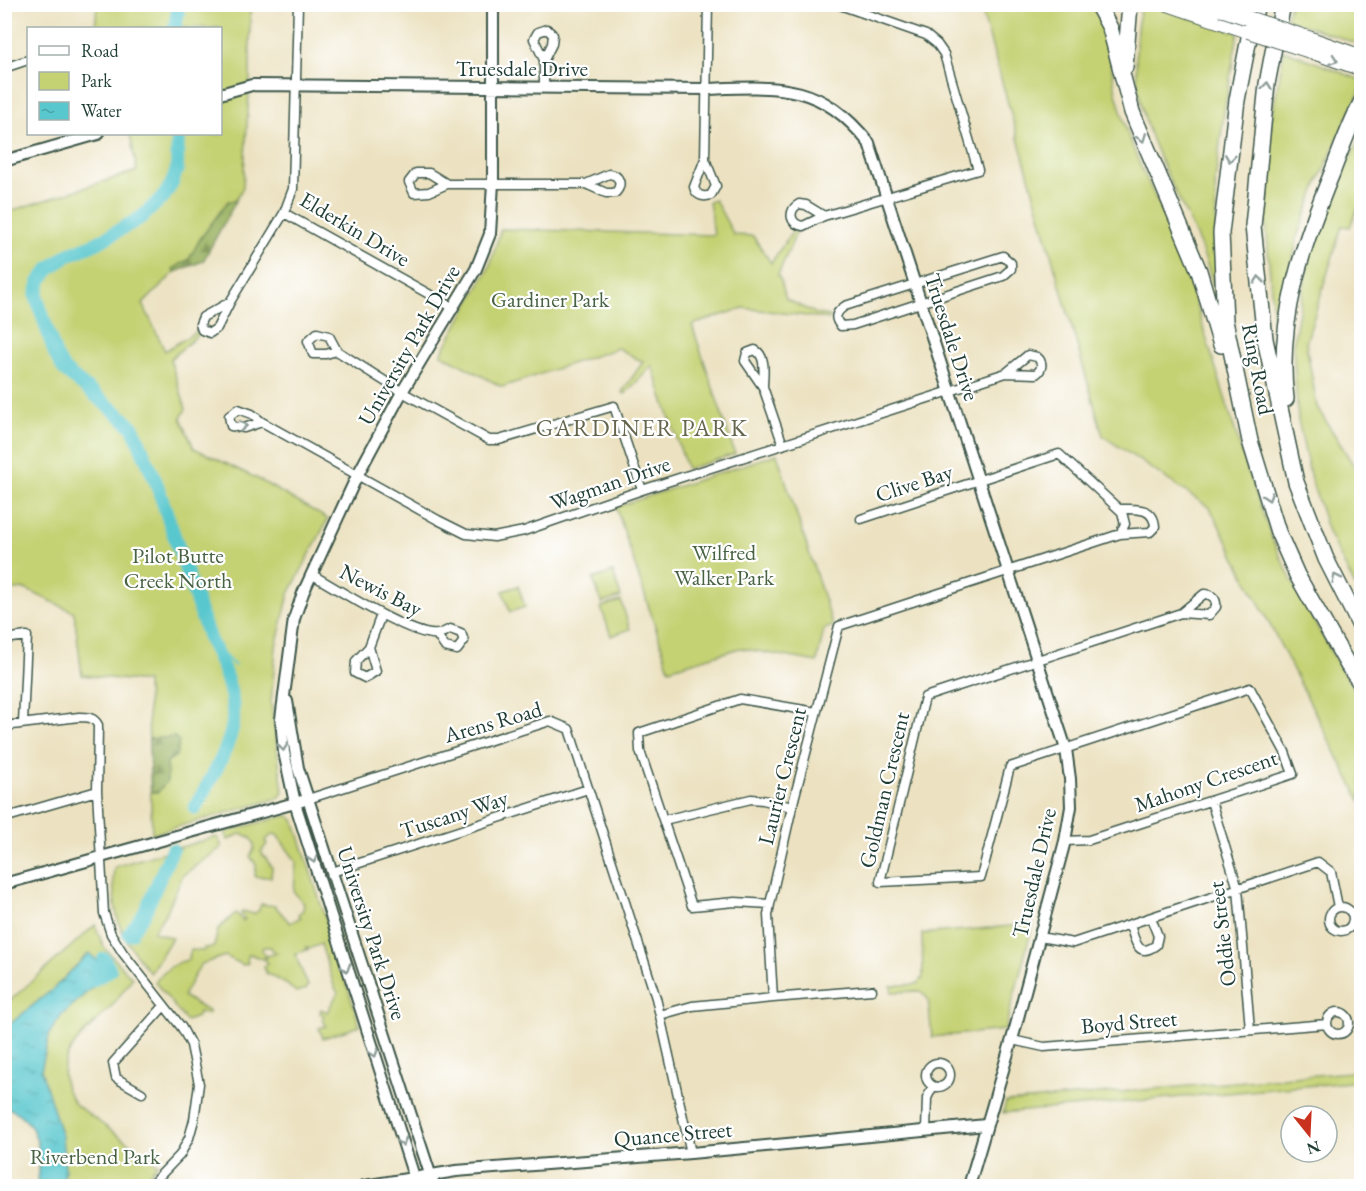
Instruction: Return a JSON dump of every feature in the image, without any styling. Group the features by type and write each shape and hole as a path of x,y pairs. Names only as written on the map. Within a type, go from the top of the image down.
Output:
{"highway":[{"path":"1097,4 1110,28 1124,82 1145,147 1184,232 1198,271 1250,441"},
{"path":"1124,82 1130,4"},
{"name":"Ring Road","path":"1249,38 1237,100 1221,233 1225,321 1250,441 1278,532 1297,575 1349,667 1362,685"},
{"name":"Ring Road","path":"1274,47 1267,84 1253,226 1266,339 1296,482 1326,559 1362,630"},
{"path":"1296,482 1284,390 1285,341 1293,283 1318,206 1362,101"},
{"path":"1318,206 1362,127"}],"main road":[{"path":"1168,4 1220,15 1309,45 1362,69"},
{"path":"1208,4 1220,15"},
{"path":"1309,45 1362,57"}],"street":[{"name":"Elderkin Drive","path":"298,4 293,189 284,213 452,307"},
{"name":"University Park Drive","path":"415,1182 295,803 284,752 281,719 294,619 311,574 357,476 402,392 476,269 490,234 493,183 493,4"},
{"path":"705,159 708,4"},
{"path":"825,216 978,170 944,54 937,44 926,35 837,4"},
{"path":"4,68 27,60"},
{"path":"544,60 544,88"},
{"name":"Truesdale Drive","path":"222,94 252,86 297,85 492,88 765,87 801,92 832,107 852,123 869,144 1066,749 1070,779 1071,807 1065,841 1012,1040 969,1186"},
{"path":"4,161 95,135"},
{"path":"447,184 586,184"},
{"path":"230,302 284,213"},
{"path":"1003,256 1011,263 1011,269 1003,276 853,325 841,326 836,321 835,315 845,306 915,284 997,257 1003,256"},
{"path":"337,351 402,392 489,440 499,440 614,405 642,490"},
{"name":"Wagman Drive","path":"262,422 466,534 494,537 524,531 642,490 1006,373"},
{"path":"763,387 783,445"},
{"name":"Clive Bay","path":"861,519 1059,454 1119,510"},
{"path":"1008,571 1120,534 1150,532 1155,526 1150,513 1141,508 1119,510"},
{"path":"1119,510 1122,512 1125,524 1120,534"},
{"name":"Laurier Crescent","path":"773,998 768,915 792,807 839,626 1008,571"},
{"name":"Newis Bay","path":"311,574 381,615 436,635"},
{"path":"1037,660 1181,613"},
{"path":"369,647 381,615"},
{"path":"4,639 27,636 23,723"},
{"name":"Goldman Crescent","path":"1037,660 925,697 880,882 981,877 1010,767 1066,749"},
{"name":"Mahony Crescent","path":"1065,841 1089,840 1293,774 1285,752 1250,688 1066,749"},
{"name":"University Park Drive","path":"285,689 298,768 434,1186"},
{"path":"770,904 735,902 692,906 640,751 639,733 740,699 816,712"},
{"path":"4,726 79,717 90,717 96,720 98,725 97,791 104,913 111,934 123,953 182,1028 190,1045 199,1084 189,1138 180,1155 150,1186"},
{"name":"Arens Road","path":"4,884 295,803 550,721 569,729 660,1015 692,1153"},
{"name":"Tuscany Way","path":"332,872 588,789"},
{"path":"4,818 97,791"},
{"path":"664,820 751,799 792,807"},
{"name":"Oddie Street","path":"1211,801 1238,889 1250,1029"},
{"path":"1040,937 1073,943 1318,862 1331,872 1338,907"},
{"path":"1130,925 1137,946 1142,950 1149,950 1156,945 1158,936 1152,918"},
{"path":"660,1015 692,1006 872,990"},
{"path":"142,1093 116,1078 113,1063 164,1006"},
{"name":"Boyd Street","path":"1012,1040 1044,1047 1327,1024"},
{"path":"381,1075 388,1073 400,1081"},
{"path":"926,1131 927,1098 933,1086"},
{"name":"Quance Street","path":"364,1186 415,1182 430,1174 516,1165 692,1153 986,1125"}],"green space":[{"name":"Pilot Butte Creek North","path":"97,5 250,5 250,79 243,187 203,261 175,272 143,304 165,351 197,331 199,334 170,359 186,409 181,418 194,448 256,478 328,519 289,594 276,646 271,703 283,791 279,798 152,834 147,682 82,675 74,612 25,589 5,591 4,213 137,171 130,135 222,135 222,27 95,27"},
{"path":"980,5 1090,5 1099,16 1127,132 1177,243 1246,466 1273,541 1293,583 1339,666 1361,699 1361,802 1210,508 1103,436"},
{"path":"1142,5 1149,5 1238,33 1215,182 1218,302 1203,252 1155,147 1141,102 1137,77 1136,44"},
{"path":"1290,5 1361,5 1361,45 1286,19"},
{"path":"1284,50 1361,80 1362,86 1319,180 1298,234 1277,336 1273,317 1266,221 1271,122"},
{"path":"1361,138 1361,200 1350,227 1342,226 1306,343 1317,407 1361,477 1361,598 1328,532 1311,479 1298,420 1293,344 1311,248 1341,174"},
{"name":"Gardiner Park","path":"715,200 734,235 753,236 771,263 794,229 797,231 778,275 786,299 817,314 830,316 830,319 743,308 692,325 735,454 687,469 652,366 625,394 622,392 643,362 618,348 502,387 441,354 489,268 501,229 714,235 709,202"},
{"path":"228,201 236,201 203,261 175,272 173,269 189,259 200,239"},
{"name":"Wilfred Walker Park","path":"777,454 833,626 824,629 817,662 740,648 669,669 616,507"},
{"path":"613,572 621,597 602,603 593,579"},
{"path":"518,586 525,607 510,612 503,591"},
{"path":"621,601 630,629 611,636 601,607"},
{"path":"175,737 179,742 176,756 167,762 167,781 158,792 151,792 149,739"},
{"path":"289,816 294,820 360,1026 323,1038 319,1028 326,1026 324,1016 320,1013 321,1009 327,1012 338,993 321,944 309,949 306,947 307,950 295,954 308,986 296,992 266,973 264,967 268,963 265,960 266,956 277,953 271,947 263,947 262,951 265,956 262,959 250,954 247,958 248,963 243,965 225,956 201,964 183,996 209,1012 207,1014 199,1012 197,1017 186,1021 155,982 162,975 174,965 188,960 191,950 205,951 204,948 214,947 218,929 236,913 243,921 245,919 241,914 242,911 254,914 259,910 261,904 275,906 290,923 301,917 298,914 303,910 304,904 294,892 296,861 277,835 273,834 265,841 267,844 261,852 272,867 271,877 255,877 256,865 250,856 254,845 249,836 240,834 228,840 225,832"},
{"path":"218,838 222,847 183,875 167,911 153,932 172,938 150,973 129,945 120,927 115,905 114,868"},
{"path":"1033,924 1005,1030 932,1037 928,999 921,991 892,992 891,986 917,984 923,978 922,934"},
{"name":"Riverbend Park","path":"95,925 104,947 132,978 113,1005 70,1051 63,1076 67,1090 76,1105 158,1164 137,1186 62,1186 65,1169 41,1070 50,1032 62,1015 109,972 89,953 53,989 5,1028 5,1005"},
{"path":"1361,1071 1361,1081 1003,1113 1006,1102"}],"water":[{"path":"89,953 109,972 62,1015 50,1032 41,1070 62,1137 65,1169 62,1186 37,1186 39,1150 32,1129 26,1120 5,1107 5,1028 53,989"}],"waterway":[{"path":"175,27 179,4"},
{"path":"178,135 177,169 164,196 142,217 97,243 68,255 50,268 40,281 36,295 55,354 64,370 133,428 156,482 210,641 227,680 233,712 231,732 218,766 195,808"},
{"path":"33,280 41,279"},
{"path":"181,568 184,563"},
{"path":"190,581 202,588"},
{"path":"210,641 235,666"},
{"path":"129,934 144,914 172,850"},
{"path":"136,938 138,922"},
{"path":"93,980 110,970 104,959"}],"district":[{"name":"GARDINER PARK","path":"642,427"}]}
